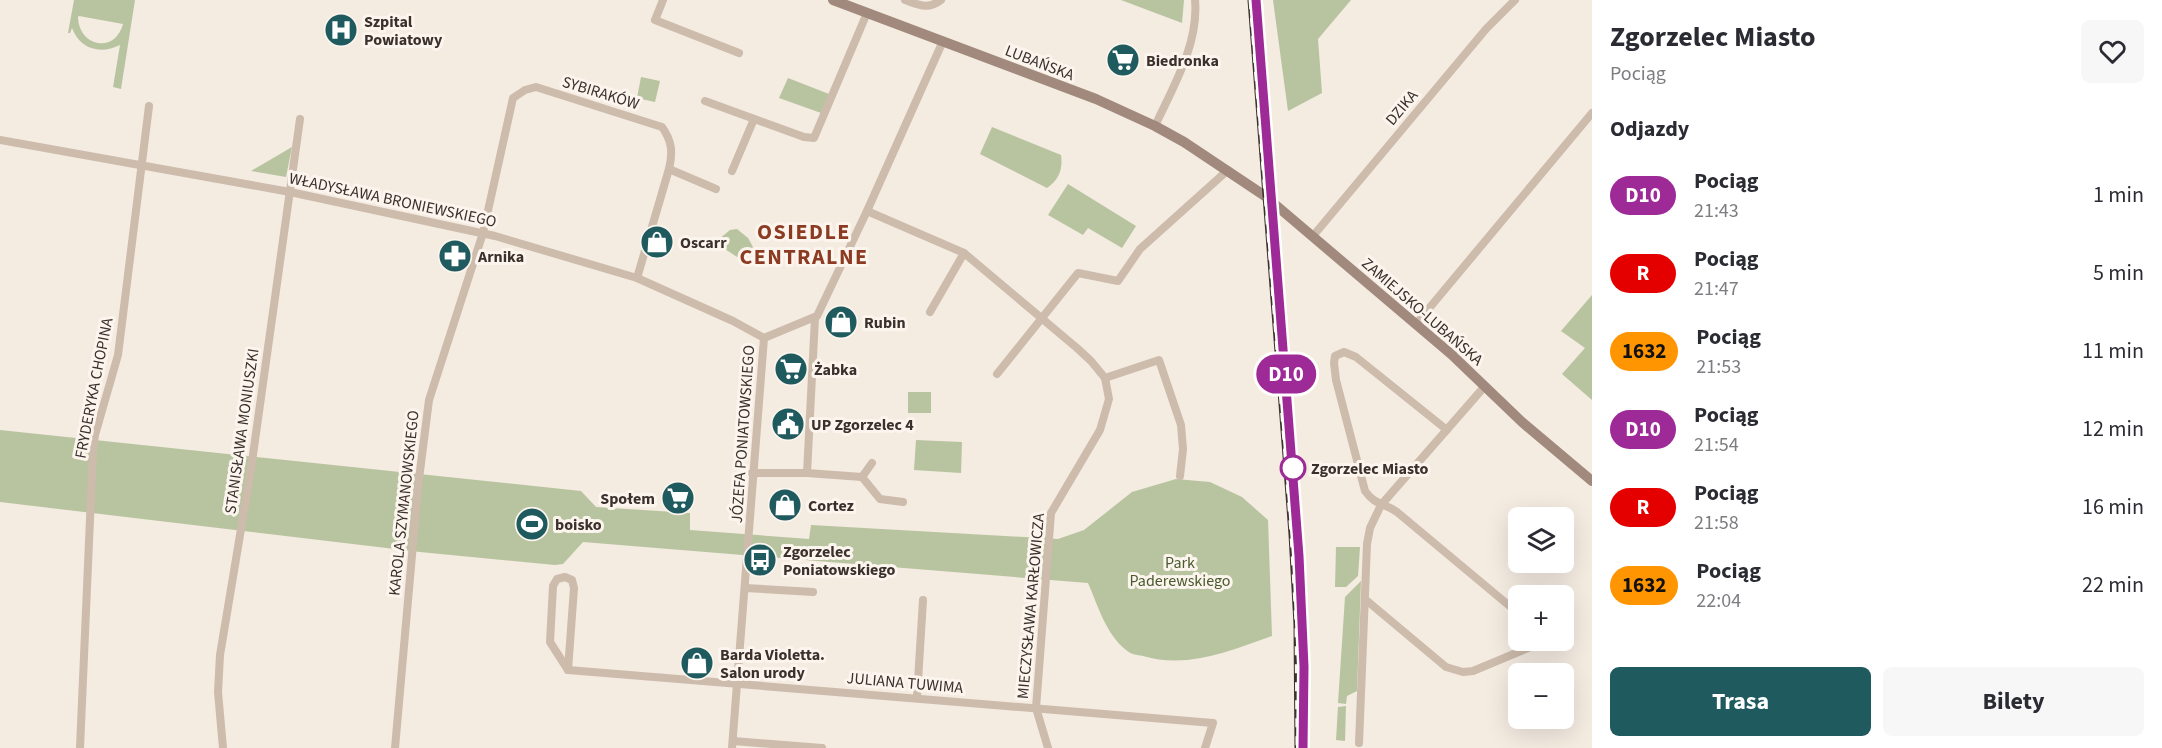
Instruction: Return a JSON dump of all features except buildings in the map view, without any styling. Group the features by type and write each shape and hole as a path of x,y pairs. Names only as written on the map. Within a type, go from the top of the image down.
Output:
{"main road":[{"name":"LUBAŃSKA","path":"832,0 1096,99 1155,126 1228,170"},
{"name":"ZAMIEJSKO-LUBAŃSKA","path":"1228,170 1265,196 1416,324 1522,422 1592,482"}],"street":[{"path":"663,0 655,20 739,53"},
{"path":"905,0 924,7 941,0"},
{"path":"1155,126 1192,38 1197,15 1196,0"},
{"name":"DZIKA","path":"1313,236 1486,29 1515,0"},
{"path":"705,101 804,137 814,138 867,13"},
{"path":"807,473 815,318 823,306 867,211 943,41"},
{"name":"SYBIRAKÓW","path":"483,233 513,98 525,90 536,87 662,127 671,143 669,170 637,278"},
{"name":"FRYDERYKA CHOPINA","path":"80,748 93,450 95,435 118,355 149,106"},
{"path":"1416,324 1592,113"},
{"name":"STANISŁAWA MONIUSZKI","path":"223,748 218,692 220,655 241,535 300,119"},
{"path":"732,171 754,119"},
{"name":"WŁADYSŁAWA BRONIEWSKIEGO","path":"0,140 290,192 483,233 637,278 764,338"},
{"path":"669,170 716,189"},
{"path":"997,374 1078,273 1118,281 1140,249 1228,170"},
{"path":"867,211 964,253 1091,361 1105,378 1159,360 1181,425 1183,449 1180,476"},
{"name":"KAROLA SZYMANOWSKIEGO","path":"396,748 418,487 429,400 483,233"},
{"path":"930,312 964,253"},
{"name":"JÓZEFA PONIATOWSKIEGO","path":"732,745 764,338 815,318"},
{"path":"1447,430 1356,357 1344,352 1335,356 1336,380 1365,491 1372,500 1389,506 1397,512 1508,605"},
{"name":"MIECZYSŁAWA KARŁOWICZA","path":"1048,748 1036,708 1051,513 1054,504 1100,430 1108,399 1105,378"},
{"path":"1359,743 1369,536 1373,519 1381,505 1485,386"},
{"path":"862,477 872,463"},
{"path":"752,473 807,473 862,477 880,500 903,502"},
{"path":"565,578 572,580 574,588 568,670 550,642 553,586 557,579 565,578"},
{"path":"745,588 813,592"},
{"path":"917,697 923,600"},
{"path":"1366,600 1446,667 1454,671 1473,671 1521,651"},
{"name":"JULIANA TUWIMA","path":"568,670 1213,723 1205,748"},
{"path":"732,745 822,748"}],"green space":[{"path":"74,0 135,0 121,89 113,87 120,45 98,50 80,41 72,28 68,33","holes":["79,16 123,24 119,34 113,40 98,43 84,35 80,27"]},
{"path":"1121,0 1184,0 1182,23"},
{"path":"1273,0 1351,0 1318,39 1322,93 1288,111"},
{"path":"641,77 660,81 655,102 637,98"},
{"path":"788,78 829,94 821,113 779,98"},
{"path":"992,127 1061,155 1061,169 1055,181 1047,188 980,154"},
{"path":"292,147 286,177 251,171"},
{"path":"1068,184 1136,226 1122,248 1088,228 1083,235 1048,215"},
{"path":"737,229 748,238 753,247 742,260 720,246 719,239 730,230"},
{"path":"1592,295 1592,400 1562,374 1585,348 1561,331"},
{"path":"908,392 931,392 931,413 908,413"},
{"name":"Park Paderewskiego","path":"0,430 581,491 596,507 690,513 690,530 809,539 811,525 1058,539 1084,530 1132,492 1176,479 1210,482 1242,497 1268,520 1272,636 1208,656 1176,660 1159,659 1132,653 1119,643 1103,619 1088,583 583,542 563,564 555,565 420,552 0,502"},
{"path":"916,440 962,442 961,473 914,470"},
{"path":"1336,547 1360,547 1358,576 1346,587 1335,587"},
{"path":"1361,581 1357,691 1347,696 1346,704 1338,703 1345,597"},
{"path":"1346,706 1345,741 1336,740 1338,707"}],"railway":[{"path":"1250,0 1291,534 1296,624 1297,748"}],"train":[{"name":"D10","path":"1256,0 1299,556 1304,667 1303,748"}],"place":[{"name":"Szpital Powiatowy","path":"341,30"},
{"name":"Biedronka","path":"1123,60"},
{"name":"Oscarr","path":"657,242"},
{"name":"Arnika","path":"455,256"},
{"name":"Rubin","path":"841,322"},
{"name":"Żabka","path":"791,369"},
{"name":"UP Zgorzelec 4","path":"788,424"},
{"name":"Zgorzelec Miasto","path":"1293,468"},
{"name":"Społem","path":"678,498"},
{"name":"Cortez","path":"785,505"},
{"name":"boisko","path":"532,524"},
{"name":"Zgorzelec Poniatowskiego","path":"760,560"},
{"name":"Barda Violetta. Salon urody","path":"697,663"}],"district":[{"name":"OSIEDLE CENTRALNE","path":"804,244"}]}
